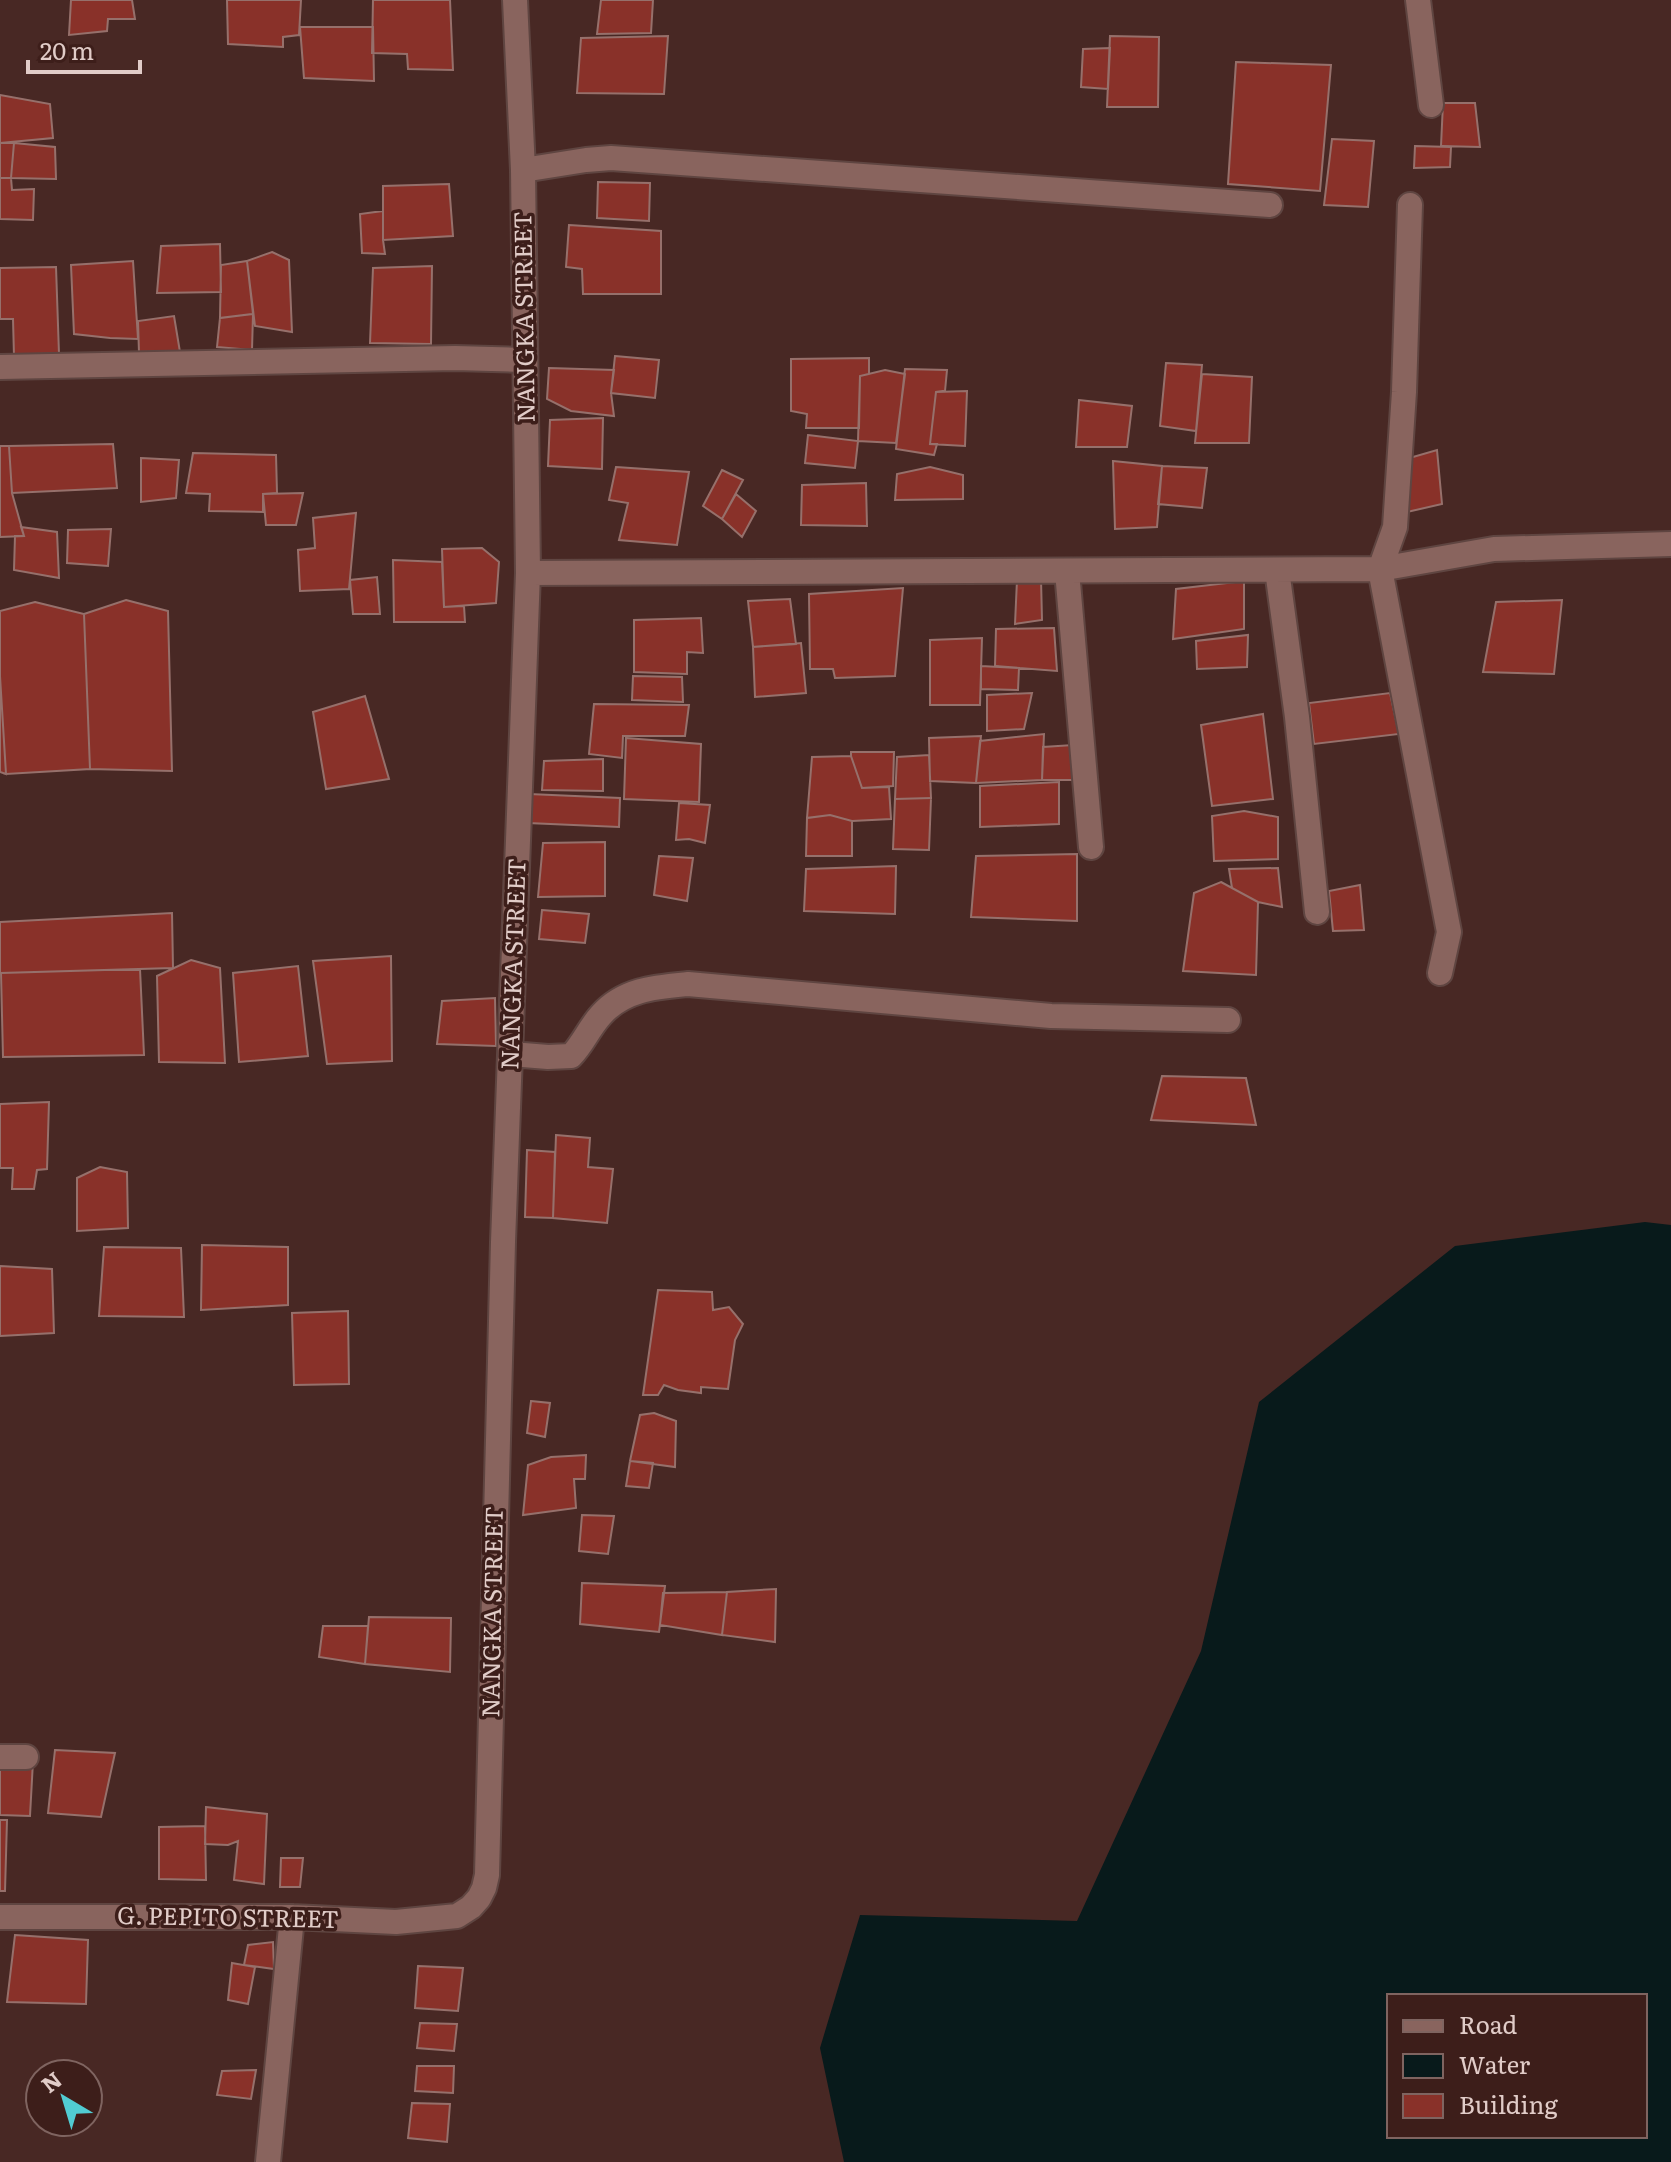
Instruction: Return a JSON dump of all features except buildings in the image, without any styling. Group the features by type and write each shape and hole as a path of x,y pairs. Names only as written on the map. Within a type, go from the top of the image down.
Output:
{"street":[{"name":"NANGKA STREET","path":"457,1916 479,1898 487,1875 503,1242 528,573 523,170 515,0"},
{"path":"1418,0 1431,105"},
{"path":"523,170 611,158 1270,205"},
{"path":"1410,205 1404,392 1395,527 1380,569 1449,932 1440,973"},
{"path":"0,367 455,358 525,360"},
{"path":"528,573 1380,569 1494,549 1671,544"},
{"path":"1277,570 1297,717 1317,912"},
{"path":"1067,571 1091,847"},
{"path":"511,1054 571,1056 582,1045 600,1016 619,998 646,988 688,984 1051,1016 1228,1020"},
{"path":"0,1757 26,1757"},
{"name":"G. PEPITO STREET","path":"0,1917 292,1917 396,1922 457,1916"},
{"path":"268,2162 292,1917"}],"water":[{"path":"1645,1222 1671,1225 1671,2162 844,2162 820,2048 860,1915 1077,1921 1201,1651 1259,1402 1455,1246"}]}
